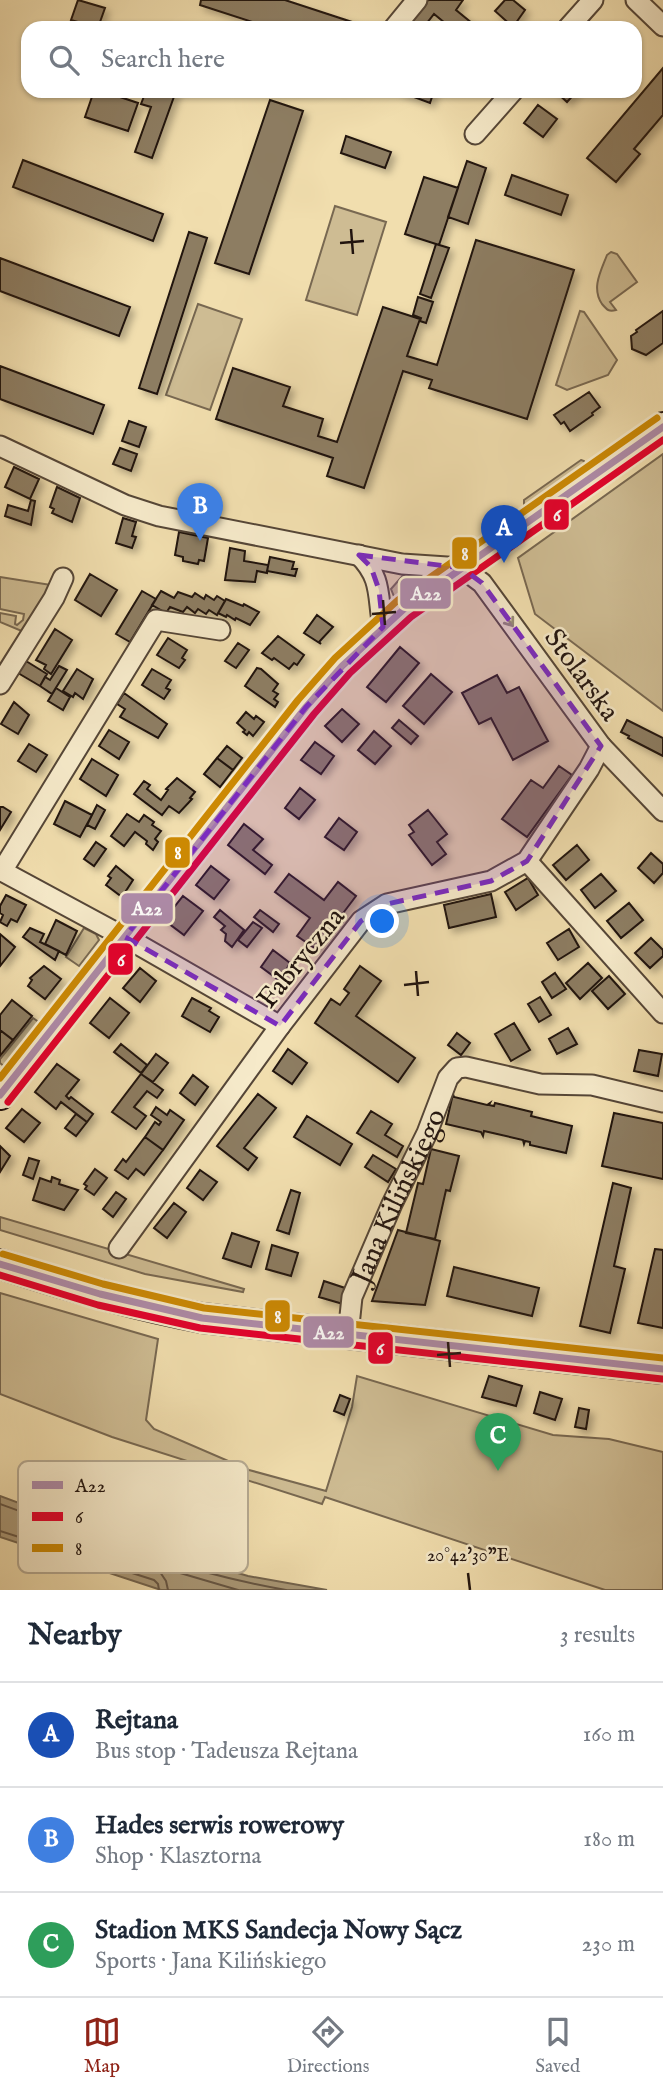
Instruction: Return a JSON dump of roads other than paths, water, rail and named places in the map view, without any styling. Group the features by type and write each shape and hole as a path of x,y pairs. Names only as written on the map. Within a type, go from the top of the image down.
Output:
{"street":[{"path":"400,21 417,0"},
{"path":"574,21 593,0"},
{"path":"636,0 663,26"},
{"path":"475,134 507,98"},
{"path":"0,1095 306,707 342,666 383,627 462,568 663,427"},
{"path":"0,446 125,505 159,516 402,564 462,568"},
{"path":"359,555 371,567 379,590 383,627"},
{"name":"Stolarska","path":"462,568 482,583 601,746 663,811"},
{"path":"0,684 54,598 63,578"},
{"path":"220,630 156,620 1,871 125,937 280,1026"},
{"name":"Fabryczna","path":"119,1248 280,1026 361,922 387,904 491,881 527,861 589,769 601,746"},
{"path":"527,861 663,1013"},
{"name":"Jana Kilińskiego","path":"348,1335 352,1297 401,1184 427,1133 448,1078 457,1068 466,1067 540,1084 592,1085 663,1102"},
{"path":"0,1264 80,1290 158,1310 237,1323 663,1369"}],"water":[{"path":"0,1496 18,1503 18,1543 0,1537"},
{"path":"109,1573 238,1573 327,1590 161,1590"}],"place":[{"name":"Hades serwis rowerowy","path":"200,541"},
{"name":"Rejtana","path":"504,563"},
{"name":"Stadion MKS Sandecja Nowy Sącz","path":"498,1471"}]}
